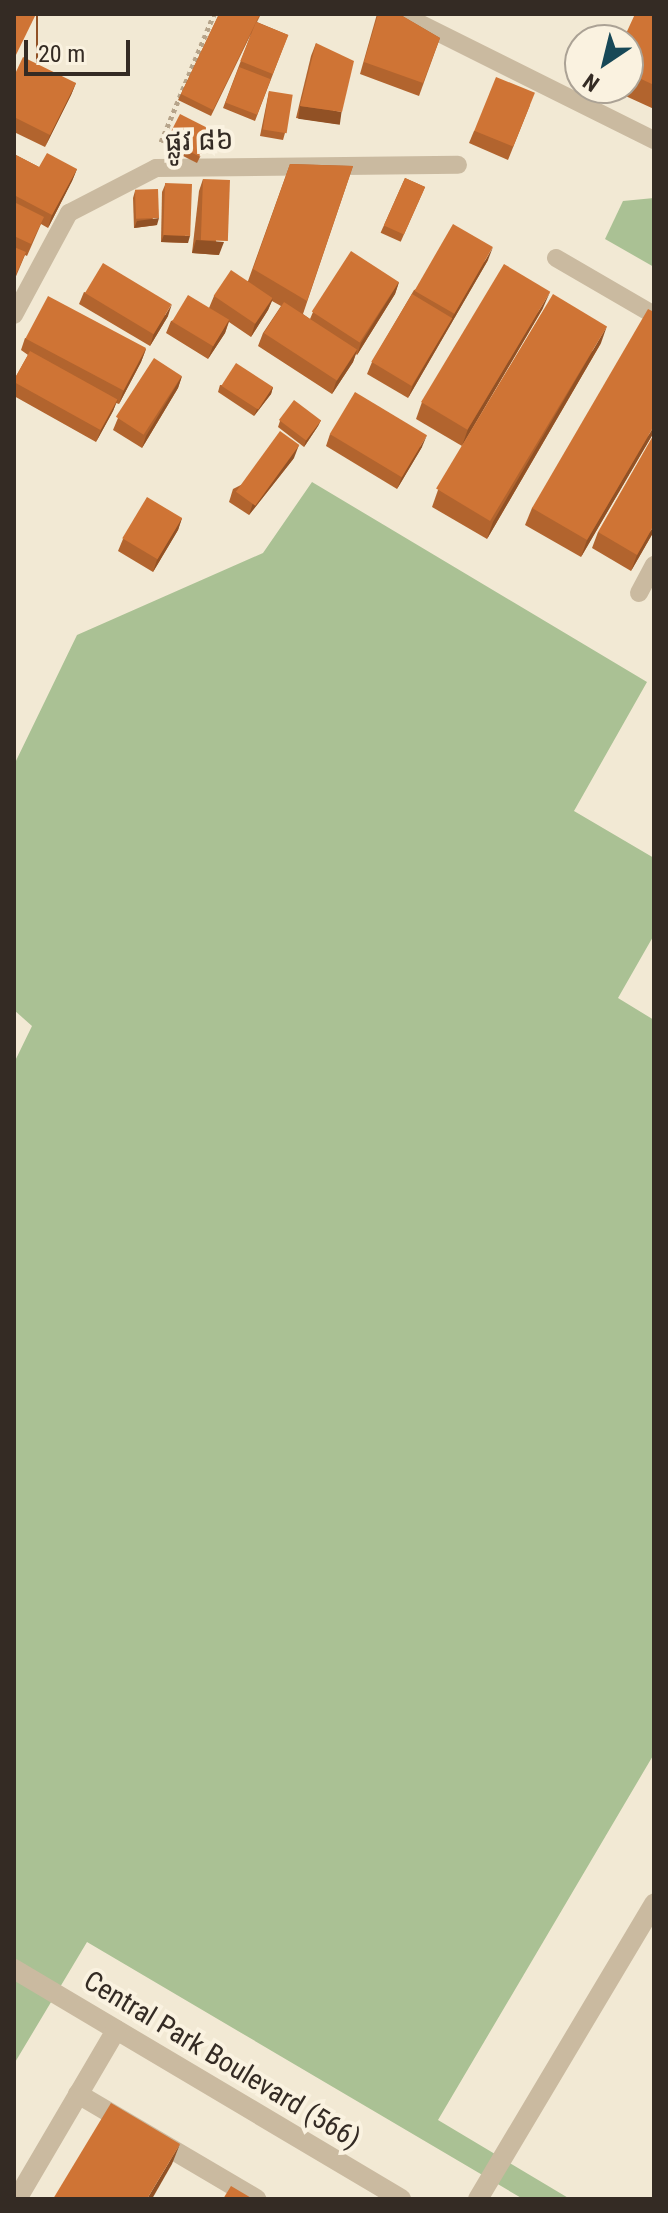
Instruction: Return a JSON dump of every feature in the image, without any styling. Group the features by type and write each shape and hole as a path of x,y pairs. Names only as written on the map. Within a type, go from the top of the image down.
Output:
{"street":[{"path":"478,2199 654,1904"},
{"name":"Central Park Boulevard (566)","path":"14,1969 401,2199"},
{"path":"17,2199 116,2030"},
{"path":"78,2094 256,2199"}],"lane":[{"path":"401,14 654,140"},
{"name":"ផ្លូវ ៨៦","path":"14,315 69,213 156,168 458,165"},
{"path":"556,258 654,315"},
{"path":"639,593 654,565"}],"path":[{"path":"156,168 164,130 214,14"}],"green space":[{"path":"654,198 654,267 605,239 623,201"},
{"path":"312,482 647,682 574,811 654,858 654,935 618,998 654,1020 654,1754 438,2120 570,2199 523,2199 87,1942 14,2064 14,1063 32,1026 14,1010 14,765 77,635 263,553"}],"building":[{"path":"14,14 36,14 14,59"},
{"path":"219,14 260,14 213,110 181,94"},
{"path":"378,14 399,14 440,38 423,83 364,62"},
{"path":"635,14 654,14 654,85 644,80 644,24 630,24"},
{"path":"256,22 288,35 273,74 240,61"},
{"path":"316,43 354,61 342,112 300,106"},
{"path":"23,57 76,83 50,135 14,117 14,76"},
{"path":"239,67 271,79 257,115 225,102"},
{"path":"496,77 535,93 513,147 474,131"},
{"path":"269,91 293,95 287,133 263,130"},
{"path":"180,114 212,130 199,156 167,140"},
{"path":"47,153 77,169 52,215 14,195 14,154 39,167"},
{"path":"290,164 353,166 307,301 253,269"},
{"path":"405,178 425,187 404,234 384,226"},
{"path":"203,179 230,180 228,241 201,240"},
{"path":"165,183 192,184 190,236 163,235"},
{"path":"158,189 159,218 136,219 135,190"},
{"path":"14,202 44,217 31,244 14,236"},
{"path":"453,224 493,247 454,314 414,291"},
{"path":"14,247 26,252 14,279"},
{"path":"351,251 399,282 360,342 312,311"},
{"path":"103,263 172,304 154,334 85,293"},
{"path":"504,264 550,292 467,430 421,402"},
{"path":"231,270 272,298 255,324 214,296"},
{"path":"412,294 452,318 412,386 371,362"},
{"path":"553,294 607,326 490,521 436,489"},
{"path":"188,295 229,320 213,346 172,322"},
{"path":"48,296 146,348 123,390 25,338"},
{"path":"284,302 357,349 337,380 264,333"},
{"path":"648,309 654,312 654,426 587,540 532,508"},
{"path":"30,351 117,399 100,430 14,382"},
{"path":"154,358 182,376 144,435 116,417"},
{"path":"236,363 273,387 258,410 221,386"},
{"path":"355,392 427,435 402,477 330,434"},
{"path":"294,400 321,420 306,440 279,420"},
{"path":"280,431 299,445 255,506 236,492"},
{"path":"654,434 654,525 637,555 598,532"},
{"path":"147,497 182,518 157,559 122,538"},
{"path":"111,2103 180,2144 147,2199 53,2199"},
{"path":"231,2186 253,2199 223,2199"}]}
